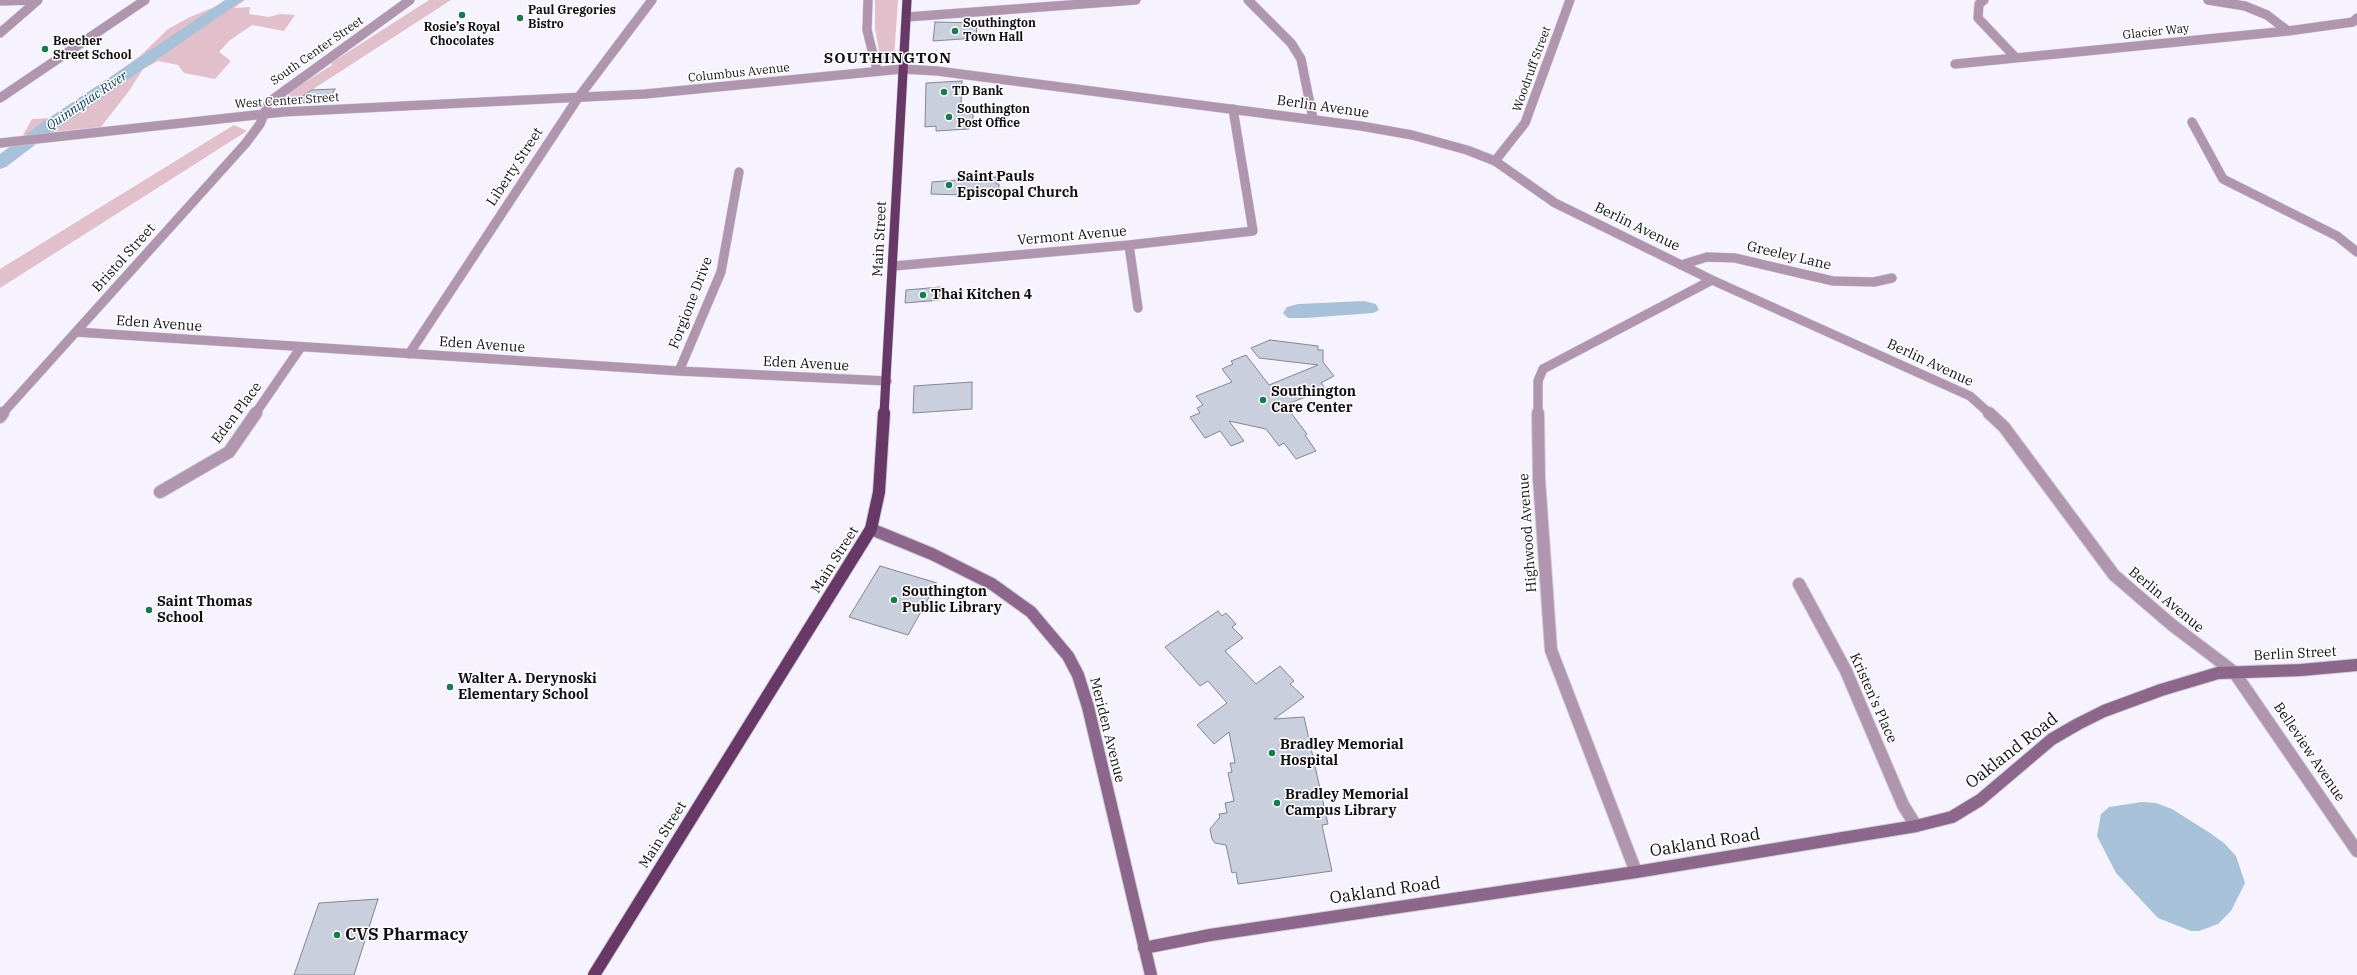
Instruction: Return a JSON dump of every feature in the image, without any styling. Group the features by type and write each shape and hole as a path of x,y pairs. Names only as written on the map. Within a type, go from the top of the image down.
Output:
{"highway":[{"name":"Main Street","path":"594,975 871,529 881,472 894,266 902,69 907,0"}],"main road":[{"name":"Meriden Avenue","path":"871,529 932,554 992,584 1031,612 1068,656 1078,675 1088,708 1151,975"},
{"name":"Berlin Street","path":"2234,672 2301,670 2357,665"},
{"name":"Oakland Road","path":"1144,948 1218,934 1636,872 1916,826 1952,817 1980,800 2052,739 2084,721 2161,690 2202,677 2234,672"}],"street":[{"path":"0,0 37,0"},
{"path":"0,32 37,0"},
{"path":"0,98 145,0"},
{"name":"South Center Street","path":"264,114 269,102 285,87 410,0"},
{"name":"Liberty Street","path":"409,354 578,98 652,0"},
{"path":"868,0 867,30 877,70"},
{"path":"906,17 1136,0"},
{"path":"1248,0 1291,43 1301,59 1313,119"},
{"name":"Woodruff Street","path":"1495,162 1525,123 1570,0"},
{"path":"1984,0 1978,4 1978,18 2016,58"},
{"path":"2208,0 2245,6 2267,15 2288,31"},
{"name":"Glacier Way","path":"1955,64 2288,31 2353,22 2357,18"},
{"name":"Columbus Avenue","path":"578,98 684,91 877,70 902,69"},
{"name":"Berlin Avenue","path":"902,69 937,71 1079,91 1313,119 1412,134 1468,150 1495,162 1555,203 1712,280 1970,396 2004,427 2114,575 2172,625 2234,672"},
{"name":"West Center Street","path":"0,143 264,114 578,98"},
{"name":"Vermont Avenue","path":"894,266 1129,245 1253,231 1233,109"},
{"name":"Bristol Street","path":"0,417 246,143 260,124 264,114"},
{"path":"2192,122 2223,179 2337,236 2357,252"},
{"name":"Forgione Drive","path":"679,371 721,272 739,172"},
{"path":"1129,245 1138,308"},
{"name":"Greeley Lane","path":"1682,265 1707,257 1735,258 1834,280 1874,282 1892,278"},
{"name":"Highwood Avenue","path":"1636,872 1551,650 1539,479 1538,381 1543,369 1712,280"},
{"name":"Eden Avenue","path":"76,332 679,371 887,381"},
{"name":"Eden Place","path":"160,492 228,452 301,347"},
{"name":"Kristen's Place","path":"1800,584 1846,671 1904,806 1916,826"},
{"name":"Belleview Avenue","path":"2234,672 2357,851"}],"shaded area":[{"path":"231,0 245,0 234,8 250,7 249,14 269,17 280,14 295,15 284,31 252,25 229,41 219,52 231,61 215,79 184,73 178,65 158,61 143,69 129,91 101,127 23,135 32,119 53,118 140,56 168,29 190,17"},
{"path":"429,0 451,0 287,106 281,100 286,94 332,65 331,63"},
{"path":"875,0 898,0 894,58 892,60 883,60 880,56 875,29"},
{"path":"234,125 247,131 0,288 0,269"}],"water":[{"path":"1364,301 1376,304 1379,310 1373,313 1306,318 1288,318 1283,313 1287,307 1298,304"},
{"path":"2142,802 2156,803 2172,809 2224,843 2236,856 2245,883 2231,911 2218,924 2199,931 2191,931 2158,918 2116,873 2097,836 2101,814 2109,807"}],"building":[{"name":"Southington Town Hall","path":"935,22 977,23 976,38 933,41"},
{"path":"962,81 961,105 964,105 964,108 973,108 973,121 971,121 969,129 936,131 936,126 925,127 926,83"},
{"path":"335,89 328,102 299,103 304,95 312,90"},
{"name":"Saint Pauls Episcopal Church","path":"996,177 996,184 999,184 999,193 961,198 961,195 931,194 932,182"},
{"name":"Thai Kitchen 4","path":"940,287 940,300 905,303 906,290"},
{"name":"Southington Care Center","path":"1270,340 1318,346 1318,350 1323,350 1323,362 1334,376 1321,383 1326,389 1285,405 1307,434 1305,435 1316,451 1296,459 1284,443 1279,446 1266,429 1229,421 1244,441 1231,446 1220,431 1205,438 1190,417 1200,413 1197,408 1203,405 1196,396 1232,382 1222,369 1233,364 1231,361 1246,355 1269,385 1318,365 1259,358 1251,348"},
{"path":"972,382 972,409 913,413 914,386"},
{"name":"Southington Public Library","path":"880,566 937,583 908,635 849,617"},
{"name":"Bradley Memorial Hospital","path":"1218,611 1222,616 1226,613 1236,624 1232,627 1243,638 1225,651 1256,684 1280,666 1294,681 1290,684 1304,697 1274,719 1304,717 1328,824 1322,825 1332,871 1238,884 1236,872 1232,873 1226,845 1215,843 1212,839 1210,829 1220,817 1219,814 1227,813 1225,803 1234,801 1228,773 1232,772 1230,763 1235,763 1229,732 1214,744 1197,725 1227,703 1208,681 1200,686 1165,647"},
{"name":"CVS Pharmacy","path":"378,899 354,975 294,975 319,903"}],"waterway":[{"name":"Quinnipiac River","path":"0,163 46,128 235,0"}],"place":[{"name":"Rosie’s Royal Chocolates","path":"462,15"},
{"name":"Paul Gregories Bistro","path":"520,18"},
{"name":"Southington Town Hall","path":"955,31"},
{"name":"Beecher Street School","path":"45,49"},
{"name":"TD Bank","path":"944,92"},
{"name":"Southington Post Office","path":"949,117"},
{"name":"Saint Pauls Episcopal Church","path":"949,185"},
{"name":"Thai Kitchen 4","path":"923,295"},
{"name":"Southington Care Center","path":"1263,400"},
{"name":"Southington Public Library","path":"894,600"},
{"name":"Saint Thomas School","path":"149,610"},
{"name":"Walter A. Derynoski Elementary School","path":"450,687"},
{"name":"Bradley Memorial Hospital","path":"1272,753"},
{"name":"Bradley Memorial Campus Library","path":"1277,803"},
{"name":"CVS Pharmacy","path":"337,935"}],"district":[{"name":"SOUTHINGTON","path":"888,59"}]}
